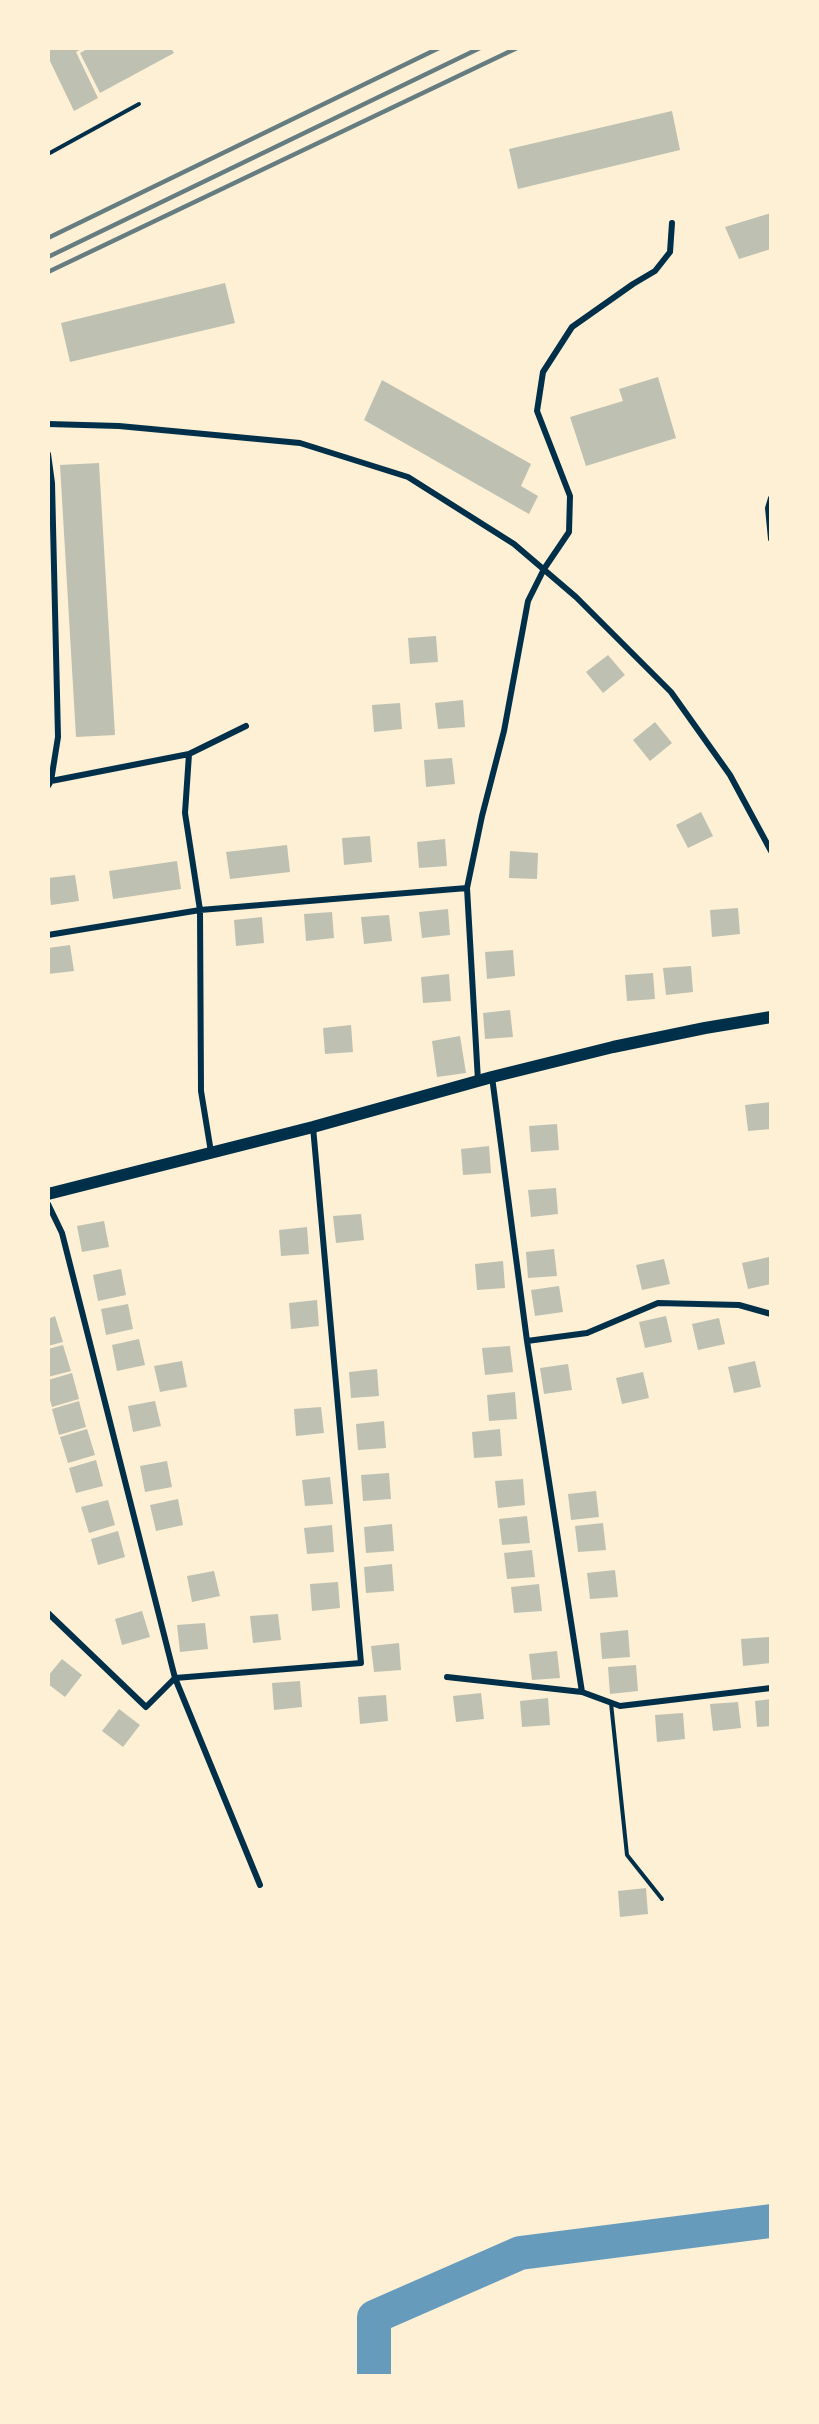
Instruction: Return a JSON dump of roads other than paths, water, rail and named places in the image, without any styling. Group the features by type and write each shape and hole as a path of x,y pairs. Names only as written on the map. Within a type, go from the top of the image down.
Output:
{"main road":[{"path":"48,1194 313,1127 492,1077 613,1047 771,1017"}],"street":[{"path":"478,1082 467,888 482,816 504,731 528,601 544,569 569,532 570,496 537,411 543,372 572,327 655,271 670,252 672,223"},
{"path":"48,424 119,426 300,443 408,477 514,544 576,597 671,692 730,775 771,851"},
{"path":"48,454 52,483 58,737 50,783 189,754 246,726"},
{"path":"771,498 768,507 771,539"},
{"path":"189,754 185,813 200,910 201,1091 211,1152"},
{"path":"48,934 200,910 467,888"},
{"path":"492,1077 527,1341 582,1692"},
{"path":"48,1613 146,1707 175,1678 361,1663 313,1127"},
{"path":"48,1204 62,1233 175,1678 261,1885"},
{"path":"527,1341 587,1333 658,1303 740,1305 771,1314"},
{"path":"447,1677 582,1692 620,1706 771,1688"}],"lane":[{"path":"48,154 139,104"},
{"path":"611,1702 627,1855 662,1899"}],"waterway":[{"path":"374,2376 374,2317 520,2253 771,2221"}],"railway":[{"path":"48,238 439,48"},
{"path":"48,257 480,48"},
{"path":"48,272 517,48"}]}
